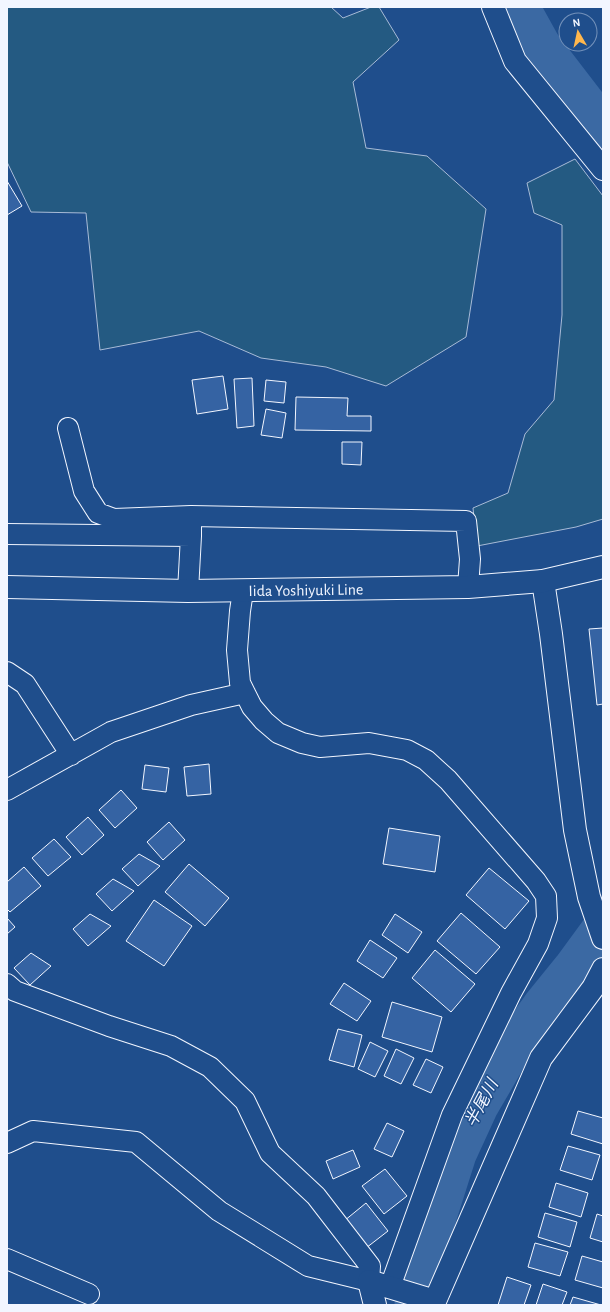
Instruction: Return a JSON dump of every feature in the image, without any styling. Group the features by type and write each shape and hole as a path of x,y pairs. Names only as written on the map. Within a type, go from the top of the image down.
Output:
{"street":[{"path":"493,7 515,62 603,169"},
{"path":"68,428 84,491 98,512 114,519 191,516 466,521 470,559 468,587"},
{"path":"188,591 191,516"},
{"path":"7,534 191,536"},
{"name":"Iida Yoshiyuki Line","path":"7,587 188,591 468,587 543,581 603,567"},
{"path":"543,581 552,634 575,830 589,897 603,938"},
{"path":"243,591 237,650 240,683 252,707 264,721 278,733 302,743 320,747 369,743 407,750 426,760 448,780 536,881 546,896 547,918 538,944 511,993 452,1115 390,1287"},
{"path":"7,672 24,684 71,755"},
{"path":"7,790 111,732 191,705 245,693"},
{"path":"7,1143 33,1131 136,1142 219,1211 308,1266 390,1287 440,1303 541,1058 593,988 603,969"},
{"path":"7,984 15,991 109,1026 171,1046 210,1068 245,1101 270,1153 316,1196 370,1266 369,1282 375,1305"},
{"path":"7,1259 89,1294"}],"shaded area":[{"path":"7,7 331,7 343,18 371,7 379,7 399,40 353,82 366,148 427,156 486,209 466,337 386,386 326,367 261,358 199,331 100,350 86,213 31,212 7,162"},
{"path":"575,159 603,196 603,519 576,527 477,546 473,508 508,493 525,434 554,400 562,315 562,225 534,213 527,183"}],"building":[{"path":"7,181 22,206 7,215"},
{"path":"223,376 228,409 197,414 192,380"},
{"path":"252,378 254,426 237,428 234,379"},
{"path":"266,380 286,382 284,403 264,401"},
{"path":"296,397 348,398 347,416 371,416 371,431 295,430"},
{"path":"266,409 286,413 282,438 261,435"},
{"path":"342,442 362,442 361,465 342,464"},
{"path":"603,628 603,704 597,705 589,629"},
{"path":"209,764 211,794 187,796 184,767"},
{"path":"145,765 169,768 166,792 142,789"},
{"path":"121,790 137,808 115,828 99,810"},
{"path":"88,817 104,835 82,855 66,837"},
{"path":"169,822 185,840 163,860 147,842"},
{"path":"389,828 440,836 435,872 383,864"},
{"path":"54,839 71,857 48,876 32,858"},
{"path":"139,854 160,866 138,886 122,869"},
{"path":"189,864 229,898 205,926 165,892"},
{"path":"24,867 41,886 10,912 7,909 7,882"},
{"path":"489,868 529,901 505,929 466,895"},
{"path":"113,879 134,891 112,911 96,894"},
{"path":"154,900 192,926 164,966 126,941"},
{"path":"461,913 500,947 476,974 437,941"},
{"path":"90,914 111,926 88,946 73,929"},
{"path":"395,914 422,932 408,953 382,935"},
{"path":"7,918 15,927 7,934"},
{"path":"370,940 397,958 383,978 357,961"},
{"path":"435,950 475,984 451,1012 412,978"},
{"path":"31,953 51,966 30,985 14,968"},
{"path":"344,983 371,1001 357,1021 330,1004"},
{"path":"392,1002 442,1017 432,1052 382,1037"},
{"path":"338,1029 362,1035 354,1067 329,1060"},
{"path":"370,1042 388,1051 375,1077 358,1069"},
{"path":"396,1049 414,1058 401,1084 384,1076"},
{"path":"426,1059 443,1067 431,1093 413,1085"},
{"path":"578,1111 603,1118 603,1144 571,1134"},
{"path":"387,1123 404,1131 392,1157 374,1149"},
{"path":"568,1146 600,1155 592,1180 560,1170"},
{"path":"353,1150 360,1167 333,1179 326,1161"},
{"path":"385,1169 407,1196 384,1214 362,1186"},
{"path":"556,1183 588,1193 581,1217 549,1207"},
{"path":"366,1203 388,1231 366,1248 344,1221"},
{"path":"545,1213 577,1222 570,1247 538,1237"},
{"path":"597,1214 603,1216 603,1242 590,1238"},
{"path":"535,1243 568,1252 560,1276 528,1267"},
{"path":"582,1256 603,1262 603,1288 575,1280"},
{"path":"507,1277 531,1285 524,1305 498,1305"},
{"path":"543,1284 567,1292 562,1305 536,1305"},
{"path":"573,1297 601,1305 570,1305"}],"waterway":[{"name":"半尾川","path":"519,7 540,45 603,127"},
{"name":"半尾川","path":"415,1305 427,1245 456,1154 478,1106 507,1056 603,928"}]}
